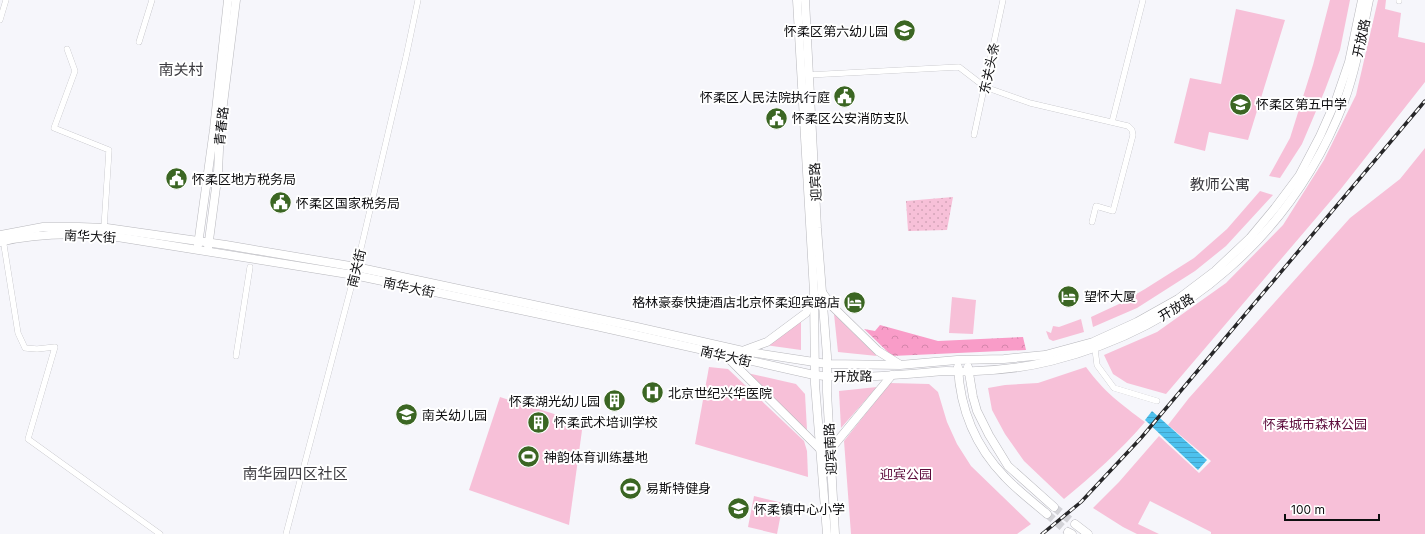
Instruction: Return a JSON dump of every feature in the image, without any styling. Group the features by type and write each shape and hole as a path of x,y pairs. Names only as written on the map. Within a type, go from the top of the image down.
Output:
{"main road":[{"name":"青春路","path":"197,250 214,128 228,0"},
{"name":"青春路","path":"208,247 218,172 220,128 236,0"},
{"name":"迎宾路","path":"797,0 818,292 827,364"},
{"name":"迎宾路","path":"805,0 818,292 814,363"},
{"name":"开放路","path":"814,363 900,365 1045,355 1093,342 1144,318 1178,299 1215,272 1250,238 1275,208 1302,169 1320,136 1336,100 1349,62 1362,0"},
{"name":"开放路","path":"814,375 892,375 958,370 968,372 1005,369 1049,362 1095,349 1140,329 1182,305 1220,277 1255,244 1305,180 1327,139 1344,102 1356,64 1369,0"},
{"name":"南华大街","path":"1,239 43,227 79,226 199,241 208,247"},
{"name":"南华大街","path":"1,239 50,234 86,234 111,236 197,250 226,245 743,351 814,363"},
{"name":"南华大街","path":"355,271 814,375"},
{"path":"743,351 768,342 806,313 818,292 878,352 900,365"},
{"path":"726,356 820,449"},
{"path":"957,360 961,391 970,424 984,453 1006,478 1047,514"},
{"path":"968,360 968,372 973,398 977,411 989,435 1008,466 1054,507"},
{"name":"迎宾南路","path":"814,363 827,534"},
{"name":"迎宾南路","path":"827,364 835,534"},
{"path":"830,450 892,375"},
{"path":"1075,524 1088,534"}],"street":[{"path":"0,20 6,0"},
{"path":"139,42 152,0"},
{"name":"南关街","path":"286,534 355,271 383,156 418,0"},
{"name":"东关头条","path":"974,135 1003,0"},
{"path":"1112,122 1143,0"},
{"path":"67,49 75,71 54,128 109,150 104,228"},
{"path":"808,75 959,67 985,87 1030,103 1128,126 1132,130 1133,134 1113,211 1096,206 1092,222"},
{"path":"1,239 18,332 25,348 37,349 55,347 28,439 160,534"},
{"path":"236,356 250,267"},
{"path":"1095,349 1097,365 1114,388 1157,402"}],"green space":[{"path":"1330,0 1350,0 1340,50 1302,144 1280,178 1269,176 1290,138 1313,65"},
{"path":"1378,0 1386,0 1385,9 1401,13 1398,37 1425,43 1425,82 1340,190 1166,394 1127,383 1113,374 1104,355 1157,332 1226,283 1283,225 1324,160 1356,95"},
{"path":"1236,9 1285,20 1248,140 1209,132 1205,151 1174,143 1190,78 1221,84"},
{"name":"怀柔城市森林公园","path":"1425,148 1425,534 1211,534 1211,532 1150,501 1138,524 1159,534 1137,534 1093,508 1119,482 1159,436 1199,473 1211,461 1168,425 1189,398 1350,218 1400,179"},
{"path":"1260,191 1273,195 1226,246 1195,271 1137,308 1093,327 1091,317 1119,304 1194,258 1227,229"},
{"path":"953,197 947,230 908,231 906,201"},
{"path":"952,297 976,300 973,334 949,333"},
{"path":"834,314 877,356 838,352"},
{"path":"801,319 801,350 765,345"},
{"path":"1081,319 1084,332 1053,341 1049,339 1046,331 1051,333 1053,326 1059,327"},
{"path":"880,325 938,341 1023,337 1026,350 892,356 864,329 875,331"},
{"path":"709,367 728,369 804,441 807,451 808,477 695,444"},
{"path":"1086,367 1106,391 1145,422 1126,443 1064,499 1024,461 1005,434 992,410 988,388 1005,385 1038,383"},
{"path":"747,373 796,384 805,394 807,430"},
{"name":"迎宾公园","path":"890,383 929,384 938,392 947,422 957,444 971,466 1031,524 1017,534 851,534 844,441"},
{"path":"877,387 841,428 839,391"},
{"name":"神韵体育训练基地","path":"500,397 583,423 569,525 469,490"},
{"path":"754,496 783,503 777,534 748,527"}],"water":[{"path":"1152,411 1207,460 1198,470 1145,420"}],"tunnel":[{"path":"1054,507 1075,524"},
{"path":"1047,514 1068,532"}],"railway":[{"path":"1042,534 1081,502 1141,438 1425,101"}],"place":[{"name":"怀柔区第六幼儿园","path":"904,31"},
{"name":"怀柔区人民法院执行庭","path":"845,97"},
{"name":"怀柔区第五中学","path":"1241,104"},
{"name":"怀柔区公安消防支队","path":"777,118"},
{"name":"怀柔区地方税务局","path":"176,179"},
{"name":"怀柔区国家税务局","path":"280,203"},
{"name":"望怀大厦","path":"1069,296"},
{"name":"格林豪泰快捷酒店北京怀柔迎宾路店","path":"855,302"},
{"name":"北京世纪兴华医院","path":"652,393"},
{"name":"怀柔湖光幼儿园","path":"615,401"},
{"name":"南关幼儿园","path":"406,415"},
{"name":"怀柔武术培训学校","path":"539,422"},
{"name":"神韵体育训练基地","path":"529,457"},
{"name":"易斯特健身","path":"631,488"},
{"name":"怀柔镇中心小学","path":"739,509"}],"district":[{"name":"南关村","path":"181,70"},
{"name":"教师公寓","path":"1220,185"},
{"name":"南华园四区社区","path":"295,474"}]}
